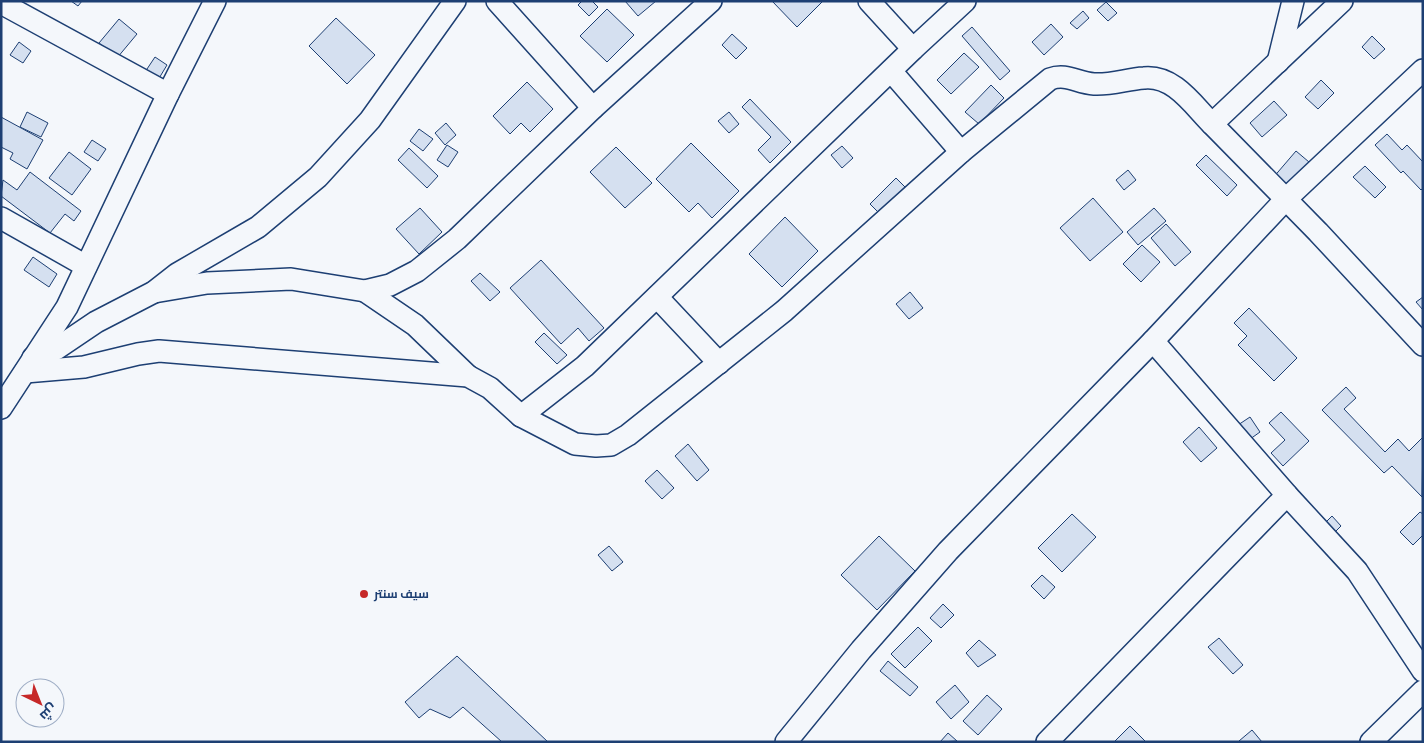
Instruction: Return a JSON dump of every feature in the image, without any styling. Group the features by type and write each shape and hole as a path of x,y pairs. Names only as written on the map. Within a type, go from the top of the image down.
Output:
{"street":[{"path":"1,408 67,307 168,94 215,1"},
{"path":"29,365 96,322 154,292 177,274 258,228 318,177 370,120 455,1"},
{"path":"497,1 593,108"},
{"path":"154,292 207,283 291,279 365,291 390,286 417,271 457,239 593,108 711,1"},
{"path":"869,1 913,49"},
{"path":"521,416 585,366 965,1"},
{"path":"1278,62 1293,1"},
{"path":"1212,124 1342,1"},
{"path":"1,3 168,94"},
{"path":"786,742 860,650 948,551 1153,341 1286,199 1423,70"},
{"path":"891,71 961,152"},
{"path":"365,291 415,326 468,376 490,388 521,416 575,444 596,446 611,444 628,435 784,311 961,152 1044,82 1059,76 1068,77 1083,83 1096,84 1146,78 1162,80 1175,86 1286,199 1423,345"},
{"path":"1,218 86,266"},
{"path":"657,297 719,363"},
{"path":"1153,341 1287,495 1357,571 1423,671"},
{"path":"29,365 84,367 159,351 468,376"},
{"path":"1047,742 1287,495"},
{"path":"1371,742 1423,691"}],"building":[{"path":"71,1 82,1 78,6"},
{"path":"582,1 592,1 598,7 589,16 578,5"},
{"path":"625,1 656,1 638,16"},
{"path":"772,1 823,1 797,27"},
{"path":"1106,2 1117,13 1108,21 1097,10"},
{"path":"607,9 634,35 607,62 580,36"},
{"path":"1083,11 1089,18 1077,29 1070,23"},
{"path":"336,18 375,55 347,84 309,46"},
{"path":"119,19 137,34 117,58 99,43"},
{"path":"1051,24 1063,37 1044,55 1032,42"},
{"path":"972,27 1010,71 1000,80 962,36"},
{"path":"732,34 747,48 736,59 722,45"},
{"path":"1372,36 1385,49 1374,59 1362,47"},
{"path":"19,42 31,51 23,63 10,55"},
{"path":"964,53 979,67 951,94 937,80"},
{"path":"155,57 167,65 158,80 145,72"},
{"path":"1321,80 1334,93 1318,109 1305,97"},
{"path":"527,82 553,109 530,132 521,123 510,134 493,116"},
{"path":"991,85 1004,98 979,124 965,112"},
{"path":"750,99 791,142 770,163 758,150 771,137 742,107"},
{"path":"1274,101 1287,115 1262,137 1250,123"},
{"path":"27,112 48,123 41,137 20,127"},
{"path":"729,112 739,124 729,133 718,121"},
{"path":"1,117 43,140 27,169 10,159 13,153 1,147"},
{"path":"446,123 456,135 445,145 435,133"},
{"path":"419,129 433,139 423,151 410,141"},
{"path":"1387,134 1402,150 1407,145 1423,162 1423,188 1421,190 1403,171 1401,173 1375,145"},
{"path":"92,140 106,149 98,161 84,152"},
{"path":"691,143 739,191 712,218 698,203 689,212 656,179"},
{"path":"447,145 458,152 448,167 437,160"},
{"path":"842,146 853,158 842,168 831,155"},
{"path":"616,147 652,183 625,208 590,172"},
{"path":"409,148 438,176 427,188 398,160"},
{"path":"1296,151 1309,162 1285,189 1272,179"},
{"path":"69,152 91,169 72,195 49,178"},
{"path":"1206,155 1237,185 1227,196 1196,165"},
{"path":"1365,166 1386,187 1375,198 1353,177"},
{"path":"1128,170 1136,180 1124,190 1116,180"},
{"path":"30,172 81,211 74,221 65,214 50,233 1,196 3,180 17,190"},
{"path":"896,178 907,189 881,215 870,204"},
{"path":"1093,198 1123,232 1090,261 1060,228"},
{"path":"420,208 442,232 419,254 396,229"},
{"path":"1154,208 1166,221 1138,245 1127,232"},
{"path":"785,217 818,251 782,287 749,254"},
{"path":"1166,224 1191,252 1175,266 1151,238"},
{"path":"1142,245 1160,262 1141,282 1123,264"},
{"path":"33,257 57,274 49,287 24,270"},
{"path":"541,260 604,328 589,341 578,328 561,344 510,288"},
{"path":"480,273 500,292 490,301 471,281"},
{"path":"910,292 923,308 909,319 896,304"},
{"path":"1423,297 1423,310 1416,302"},
{"path":"1249,308 1297,358 1274,381 1238,345 1247,336 1234,323"},
{"path":"544,333 567,355 557,364 535,342"},
{"path":"1346,387 1356,398 1344,409 1385,452 1398,439 1409,451 1423,437 1422,497 1392,466 1384,473 1322,410"},
{"path":"1281,412 1309,441 1283,466 1271,453 1285,440 1269,423"},
{"path":"1250,417 1260,432 1246,442 1235,427"},
{"path":"1199,427 1217,448 1201,462 1183,442"},
{"path":"688,444 709,470 697,481 675,456"},
{"path":"657,470 674,488 662,499 645,481"},
{"path":"1420,512 1423,514 1423,535 1413,545 1400,532"},
{"path":"1072,514 1096,537 1062,572 1038,548"},
{"path":"1332,516 1341,526 1331,536 1321,527"},
{"path":"879,536 915,571 877,610 841,575"},
{"path":"609,546 623,562 612,571 598,555"},
{"path":"1042,575 1055,587 1044,599 1031,586"},
{"path":"943,604 954,615 941,628 930,618"},
{"path":"918,627 932,641 905,668 891,654"},
{"path":"1219,638 1243,665 1233,674 1208,647"},
{"path":"979,640 996,655 978,667 966,653"},
{"path":"457,656 548,742 502,742 463,707 450,718 430,709 419,718 405,702"},
{"path":"888,661 918,687 910,696 880,671"},
{"path":"955,685 969,702 951,719 936,702"},
{"path":"987,695 1002,709 978,735 963,721"},
{"path":"1130,726 1146,742 1114,742"},
{"path":"1252,730 1262,742 1239,741"},
{"path":"948,733 957,741 940,742"}],"place":[{"name":"سيف سنتر","path":"364,594"}]}
